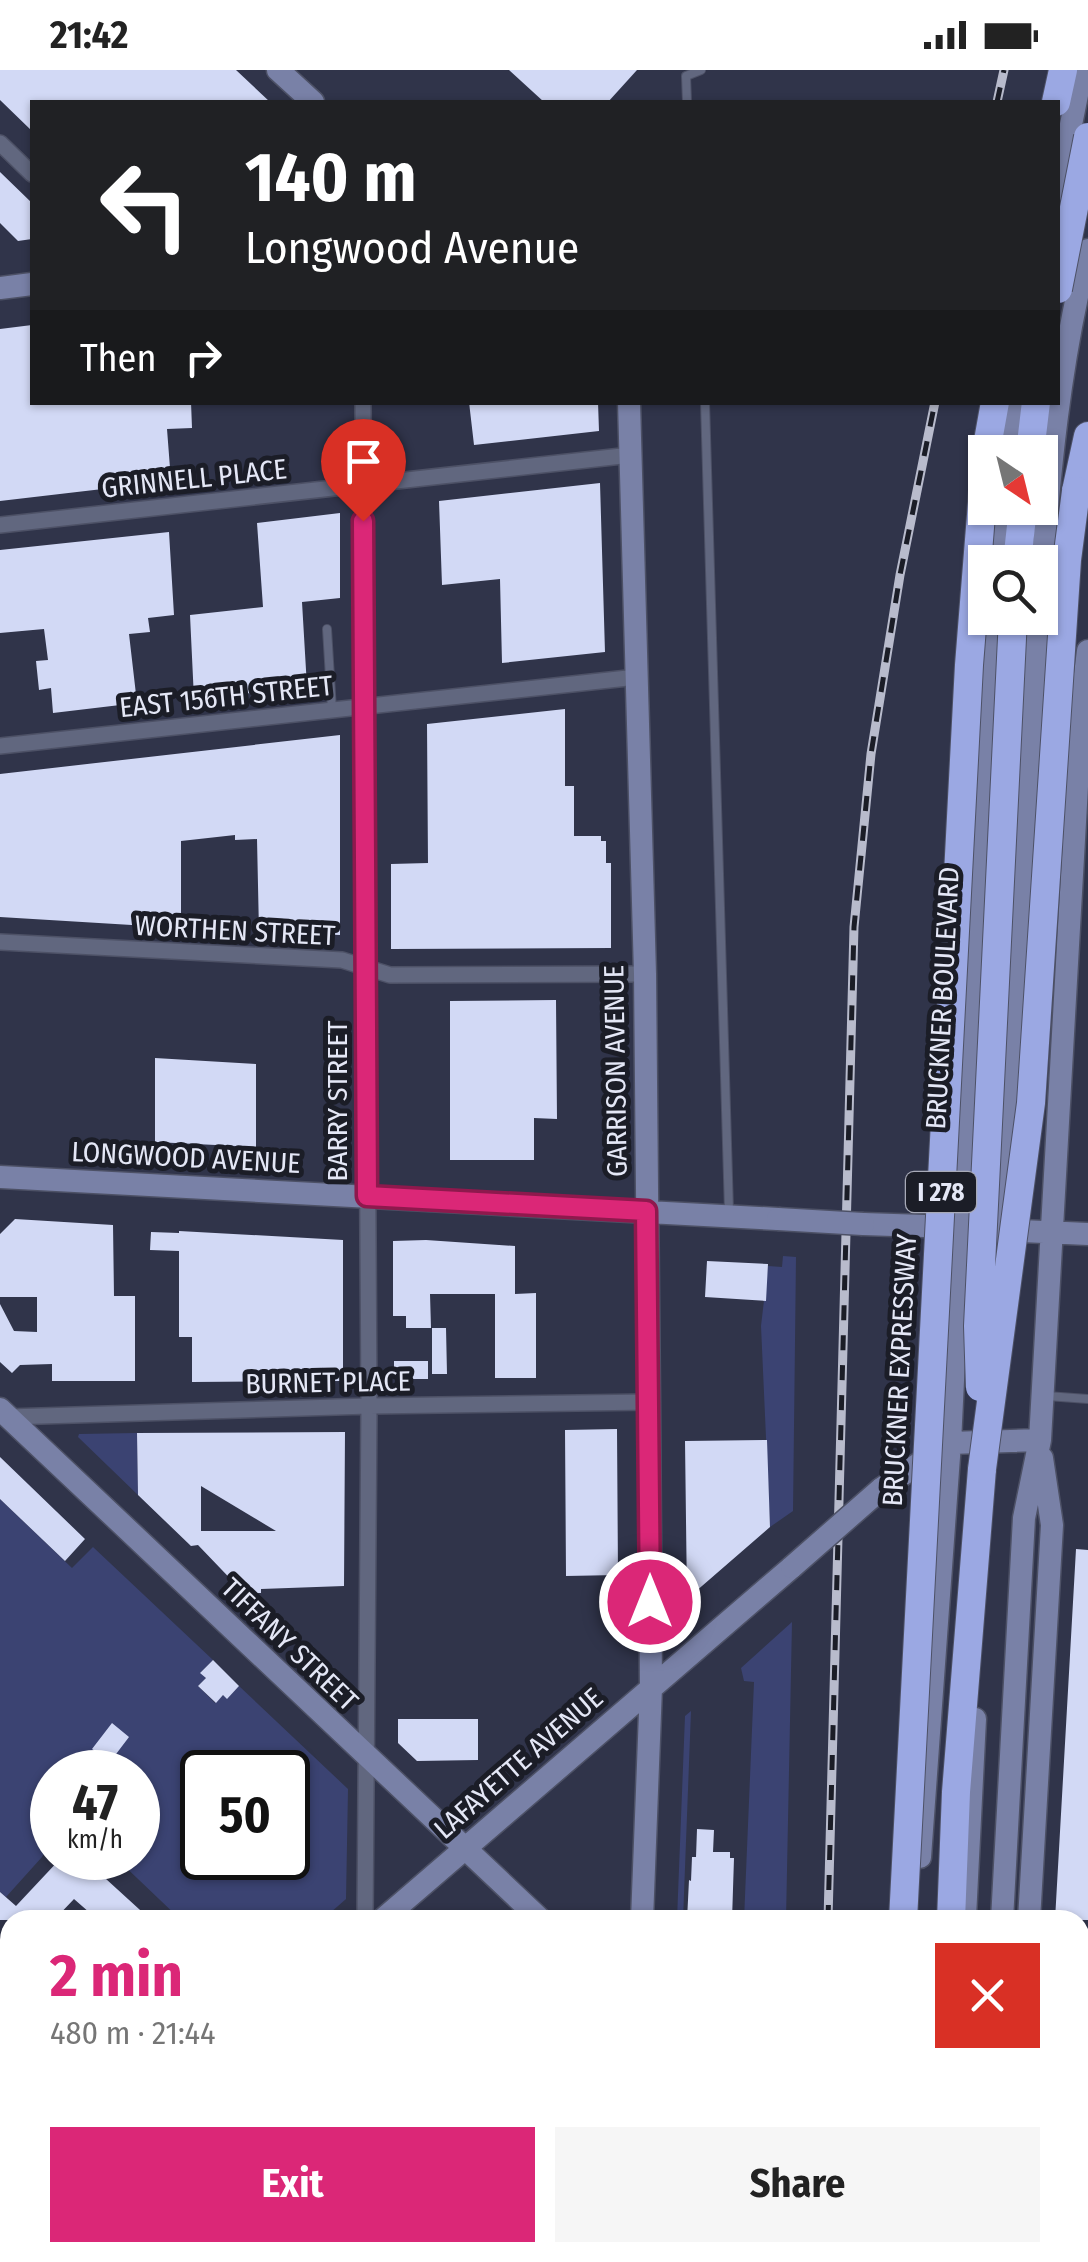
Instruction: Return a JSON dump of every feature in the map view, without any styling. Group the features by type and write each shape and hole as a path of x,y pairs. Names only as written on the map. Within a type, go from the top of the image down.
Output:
{"highway":[{"path":"1056,100 1063,70"},
{"path":"1060,279 1088,137"},
{"path":"989,435 994,405"},
{"path":"1032,435 1036,405"},
{"path":"982,1468 1031,1102 1067,560 1088,436"},
{"name":"BRUCKNER EXPRESSWAY","path":"904,1910 969,665 980,525"},
{"name":"I 278","path":"951,1910 956,1792 982,1468 978,1326 1012,635"}],"main road":[{"path":"278,70 311,100"},
{"path":"1060,171 1082,70"},
{"path":"1060,176 1088,166"},
{"path":"1060,404 1071,325 1088,250"},
{"path":"0,288 30,284"},
{"name":"GARRISON AVENUE","path":"629,405 645,974 650,1402 651,1687 642,1910"},
{"path":"1012,435 1017,405"},
{"path":"1043,545 1060,405"},
{"name":"BRUCKNER BOULEVARD","path":"916,1910 950,1443 991,635"},
{"path":"965,1910 998,1230 1010,1124 1037,635"},
{"path":"1003,1910 1024,1518 1040,1440 1088,651"},
{"name":"LONGWOOD AVENUE","path":"0,1177 1088,1234"},
{"name":"TIFFANY STREET","path":"4,1413 531,1910"},
{"path":"1029,1910 1052,1525 1040,1440"},
{"name":"LAFAYETTE AVENUE","path":"394,1910 881,1489 950,1443 1040,1440"}],"street":[{"path":"0,143 30,172"},
{"name":"BARRY STREET","path":"363,405 369,1406 365,1910"},
{"name":"GRINNELL PLACE","path":"0,525 632,455"},
{"name":"EAST 156TH STREET","path":"0,746 637,677"},
{"path":"986,694 1085,698"},
{"name":"WORTHEN STREET","path":"0,942 342,960 390,975 645,974"},
{"name":"BURNET PLACE","path":"4,1413 650,1402"}],"lane":[{"path":"687,100 686,76 701,70"},
{"path":"705,405 730,1216"},
{"path":"327,629 332,710"},
{"path":"1042,1396 1088,1399"}],"shaded area":[{"path":"783,1256 796,1257 793,1511 770,1527 761,1326 768,1266 782,1267"},
{"path":"137,1433 138,1495 78,1437"},
{"path":"0,1499 72,1568 93,1547 213,1660 201,1672 206,1678 198,1686 215,1703 239,1686 307,1750 180,1750 180,1880 310,1880 310,1753 348,1789 346,1899 333,1910 171,1910 139,1880 160,1880 160,1750 30,1750 30,1870 6,1897 0,1892"},
{"path":"792,1622 786,1910 744,1910 754,1682 744,1681 741,1668"},
{"path":"691,1711 683,1910 677,1910 685,1716"}],"building":[{"path":"0,70 236,70 268,100 30,100 30,129 0,100"},
{"path":"509,70 637,70 610,100 542,100"},
{"path":"0,172 30,201 30,239 18,241 0,223"},
{"path":"30,325 30,405 191,405 192,428 167,429 171,481 0,501 0,329"},
{"path":"469,405 598,405 599,431 474,445"},
{"path":"600,483 605,652 502,663 500,579 442,585 439,501"},
{"path":"340,513 340,598 302,602 307,687 194,699 190,615 263,607 257,523"},
{"path":"169,532 174,615 148,618 150,632 129,634 137,703 53,713 51,688 39,690 36,661 48,660 44,629 0,633 0,550"},
{"path":"565,709 565,786 574,786 574,836 601,836 601,841 606,841 606,863 611,863 611,948 391,949 391,864 428,863 427,724"},
{"path":"340,735 340,935 259,932 257,839 235,840 235,835 181,841 181,928 0,917 0,774"},
{"path":"556,1000 557,1119 534,1118 534,1160 450,1160 450,1001"},
{"path":"155,1058 256,1064 256,1147 155,1142"},
{"path":"15,1219 113,1225 114,1296 135,1296 135,1381 52,1381 52,1364 20,1365 12,1373 0,1362 0,1304 14,1331 37,1332 37,1297 0,1297 0,1234"},
{"path":"151,1232 343,1240 343,1381 192,1382 192,1337 179,1337 179,1251 150,1250"},
{"path":"393,1241 515,1246 515,1294 536,1293 536,1378 495,1378 495,1294 430,1294 431,1328 406,1328 406,1316 393,1316"},
{"path":"707,1261 768,1264 766,1301 705,1297"},
{"path":"432,1328 446,1328 447,1374 432,1374"},
{"path":"394,1361 428,1361 428,1379 394,1379"},
{"path":"617,1429 618,1575 566,1576 565,1430"},
{"path":"345,1432 344,1586 244,1593 198,1545 191,1546 138,1495 137,1433","holes":["201,1486 276,1531 201,1531"]},
{"path":"767,1440 770,1527 687,1599 685,1441"},
{"path":"0,1457 85,1539 65,1561 0,1499"},
{"path":"1076,1549 1088,1550 1088,1910 1056,1910"},
{"path":"213,1660 239,1686 227,1699 223,1695 216,1703 198,1686 206,1678 200,1673"},
{"path":"398,1719 478,1719 478,1760 417,1761 398,1743"},
{"path":"112,1723 129,1737 119,1750 92,1749"},
{"path":"697,1829 714,1830 713,1852 730,1852 730,1858 734,1858 732,1910 688,1910 692,1857 696,1857"},
{"path":"40,1880 107,1880 140,1910 87,1910 74,1899 64,1910 0,1910 0,1892 16,1906"}],"railway":[{"path":"997,100 1004,70"},
{"path":"828,1910 854,927 871,754 900,575 934,405"}],"route":[{"path":"363,521 367,1196 646,1211 650,1602"}]}
